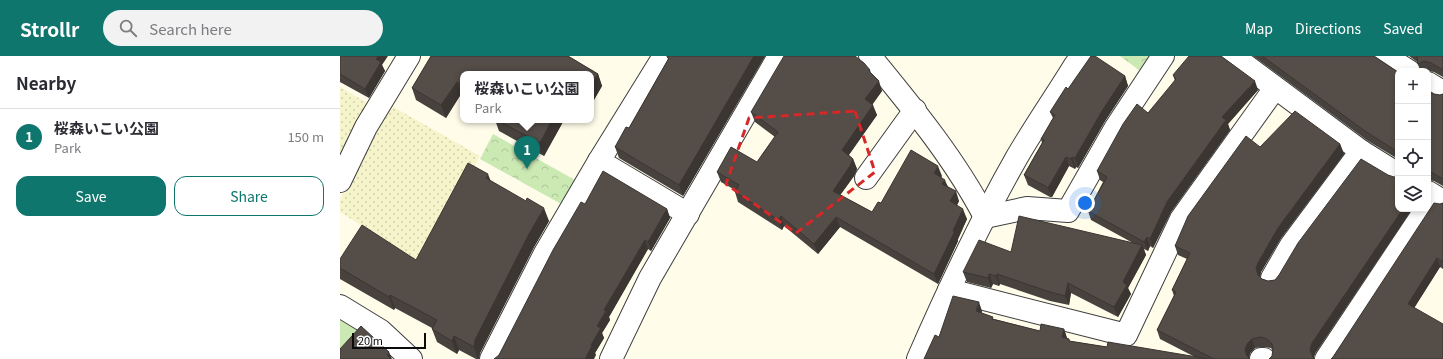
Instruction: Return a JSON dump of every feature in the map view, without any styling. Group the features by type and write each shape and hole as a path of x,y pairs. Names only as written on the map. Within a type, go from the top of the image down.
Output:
{"street":[{"path":"340,181 366,127 409,56"},
{"path":"491,359 545,253 599,161 664,56"},
{"path":"611,359 650,278 779,56"},
{"path":"870,56 915,110 974,196 984,217"},
{"path":"918,359 984,217 1017,156 1082,56"},
{"path":"984,217 1028,208 1068,211 1116,127 1163,56"},
{"path":"1233,56 1361,151 1395,172"},
{"path":"1385,56 1404,68"},
{"path":"1431,85 1443,92"},
{"path":"949,290 1126,335 1181,219 1275,88"},
{"path":"866,178 915,110"},
{"path":"1272,278 1291,245 1361,151"},
{"path":"599,161 688,214"},
{"path":"1326,359 1432,201"},
{"path":"340,306 381,332 411,359"}],"highlighted area":[{"path":"855,111 875,172 796,233 726,184 749,118"}],"green space":[{"path":"1120,56 1156,56 1143,73"},
{"path":"340,87 369,104 340,163"},
{"path":"388,104 480,156 421,263 340,212 340,200"},
{"path":"493,134 575,180 561,204 480,159"},
{"path":"340,315 366,331 341,359 340,359"}],"building":[{"path":"340,56 378,56 376,59 381,62 365,89 340,74"},
{"path":"431,56 568,56 593,71 460,71 460,84 457,82 441,105 412,88"},
{"path":"667,56 754,56 679,185 615,147 626,127 629,128 669,58"},
{"path":"784,56 855,56 864,63 870,70 869,71 879,81 865,99 873,105 842,150 853,159 833,191 872,212 878,202 881,203 911,150 938,166 934,173 945,180 942,184 956,191 950,201 963,209 953,231 955,231 934,274 836,217 814,244 781,216 778,220 735,192 739,185 717,172 731,147 757,162 778,132 751,112"},
{"path":"1091,56 1095,56 1125,76 1102,111 1075,158 1072,157 1071,159 1066,157 1048,188 1024,175 1044,140 1041,139 1055,115 1050,112 1066,87 1068,89"},
{"path":"1189,56 1221,56 1255,81 1222,117 1226,120 1167,202 1150,239 1147,237 1144,242 1088,211 1107,177 1097,171 1123,124 1137,104 1148,113 1176,79 1173,75"},
{"path":"1262,56 1374,56 1395,70 1395,150 1365,131"},
{"path":"1417,56 1443,56 1443,70 1424,61 1418,64"},
{"path":"594,72 598,74 594,80"},
{"path":"1431,92 1440,95 1443,94 1443,179 1431,172"},
{"path":"1295,111 1340,144 1278,228 1258,263 1256,268 1258,275 1262,279 1268,281 1275,280 1279,275 1298,243 1361,159 1388,175 1395,177 1395,212 1401,212 1312,343 1310,349 1312,356 1315,359 1269,359 1272,356 1272,344 1267,339 1261,337 1252,339 1247,344 1245,350 1250,359 1214,359 1157,330 1176,292 1172,290 1190,253 1175,246 1188,216 1246,136 1260,147"},
{"path":"503,123 550,123 540,143"},
{"path":"468,163 488,174 486,178 526,201 527,198 544,208 529,234 475,340 474,347 454,336 452,341 432,329 437,320 390,295 389,297 340,268 340,259 362,225 416,260"},
{"path":"603,171 667,209 648,242 645,240 604,310 606,311 597,326 601,328 585,359 494,359 499,355 553,250 581,202 585,204"},
{"path":"1434,203 1443,203 1443,262 1437,258 1408,304 1443,324 1443,359 1331,359 1428,212 1431,212 1431,208"},
{"path":"1019,216 1142,245 1123,282 1127,285 1114,307 1068,283 1065,296 997,274 996,276 989,274 988,278 963,272 979,240 1011,252"},
{"path":"953,296 979,302 976,311 993,317 992,319 1040,331 1041,324 1064,329 1062,337 1069,339 1069,341 1107,347 1108,342 1209,359 924,359 935,335 939,337"},
{"path":"361,326 389,352 387,355 391,359 340,359 340,349"}],"place":[{"name":"桜森いこい公園","path":"527,169"}]}
